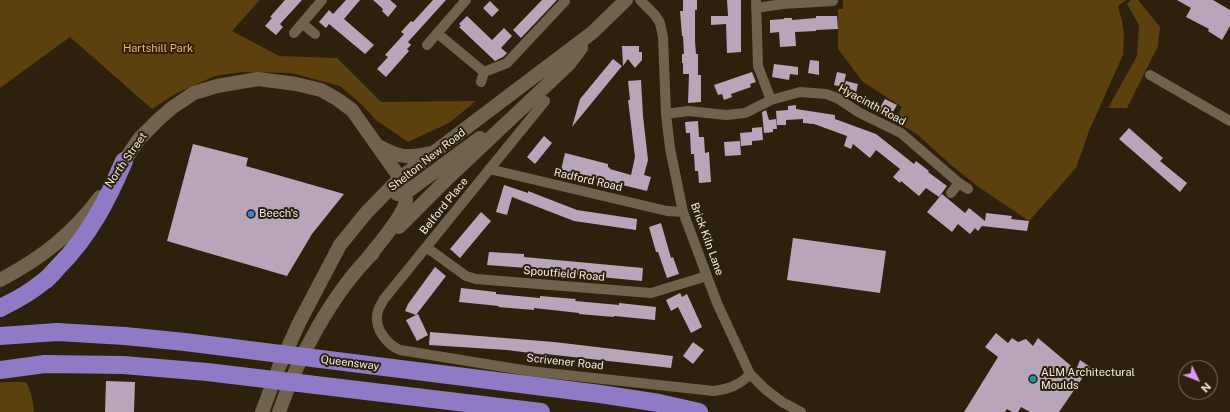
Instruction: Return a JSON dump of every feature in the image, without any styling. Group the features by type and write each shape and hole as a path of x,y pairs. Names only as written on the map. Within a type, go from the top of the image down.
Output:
{"highway":[{"path":"0,308 45,281 68,257 96,220 124,160"},
{"name":"Queensway","path":"0,336 57,332 125,336 186,342 600,394 659,403 699,412"},
{"path":"0,370 45,364 123,365 207,372 541,412"}],"main road":[{"name":"Shelton New Road","path":"262,412 278,367 299,323 340,245 366,213 400,178 593,32 626,0"},
{"name":"Shelton New Road","path":"280,412 296,372 320,324 338,296 367,259 447,179 568,65 593,32"},
{"name":"North Street","path":"0,280 29,264 75,228 110,183 139,139 173,107 194,93 217,86 258,79 296,84 321,90 337,99 352,110 400,178 406,200 401,214 367,259"},
{"path":"389,189 398,194 404,194 521,109"},
{"path":"377,145 394,154 412,157 435,152"}],"street":[{"path":"294,33 322,0"},
{"path":"427,45 466,0"},
{"name":"Brick Kiln Lane","path":"640,0 654,14 660,23 663,36 666,114 670,148 683,212 717,303 750,374 765,389 782,402 801,412"},
{"path":"437,34 483,77 507,63 565,1"},
{"path":"771,100 758,66 756,4 833,1"},
{"path":"302,24 315,34"},
{"path":"1150,75 1230,121"},
{"name":"Hyacinth Road","path":"666,114 688,111 726,116 745,113 771,100 800,92 826,94 837,98 860,113 901,133 968,189"},
{"name":"Belford Place","path":"380,332 377,312 384,299 545,101"},
{"name":"Radford Road","path":"489,169 666,211 683,212"},
{"path":"951,193 959,183"},
{"name":"Spoutfield Road","path":"426,247 466,276 476,279 651,293 707,276"},
{"name":"Scrivener Road","path":"380,332 392,346 400,350 529,371 714,391 727,389 742,382 750,374"}],"green space":[{"name":"Hartshill Park","path":"0,0 260,0 232,31 279,56 337,58 381,102 476,101 449,123 408,142 376,120 361,104 340,86 291,73 242,72 215,76 175,94 152,109 70,37 0,88"},
{"path":"843,0 1126,0 1118,6 1124,36 1123,55 1089,131 1076,168 1029,221 980,188 951,165 917,134 894,121 902,107 863,82 838,49 838,9 843,9"},
{"path":"1131,0 1138,0 1160,27 1158,46 1127,108 1108,108 1137,56 1139,25 1127,4"},
{"path":"0,382 26,382 32,396 34,411 0,412"}],"building":[{"path":"285,0 302,0 280,24 283,27 276,35 265,26 272,18 270,17"},
{"path":"346,0 360,0 344,19 374,45 365,54 329,24 326,28 319,22 329,10 333,14"},
{"path":"373,0 390,0 397,6 388,17 382,11 383,9"},
{"path":"433,0 446,0 408,42 411,45 407,49 409,51 386,77 377,69 388,57 385,55 404,34 401,32 411,21 413,22"},
{"path":"542,0 557,0 521,38 513,30"},
{"path":"683,0 697,0 697,10 695,10 695,42 696,54 698,54 698,75 701,75 701,102 688,103 689,74 683,74 682,63 682,54 684,54 680,11 683,11"},
{"path":"727,0 741,0 741,52 727,53 726,24 711,25 711,16 728,16"},
{"path":"1177,0 1213,0 1230,10 1230,26 1222,40 1208,31 1209,29 1186,17 1191,8"},
{"path":"490,1 499,10 492,17 483,8"},
{"path":"467,16 492,40 504,28 512,36 501,48 507,53 503,57 495,61 459,27 461,26 459,24"},
{"path":"816,16 837,16 838,29 795,32 796,46 780,47 779,32 770,33 770,20 784,18 792,18 792,20 816,18"},
{"path":"622,46 639,46 639,52 642,52 642,60 635,68 628,59 623,66"},
{"path":"613,59 622,66 572,127 580,99"},
{"path":"810,60 819,61 819,75 808,73"},
{"path":"774,64 798,67 798,75 790,74 789,80 772,77"},
{"path":"752,72 756,82 750,84 751,87 731,94 732,97 724,100 722,94 718,95 714,85"},
{"path":"837,72 846,74 843,87 834,85"},
{"path":"641,80 648,160 644,175 651,177 647,191 561,170 565,153 608,164 610,169 631,175 635,157 628,100 630,100 628,81"},
{"path":"846,81 858,84 856,93 843,90"},
{"path":"885,99 897,105 890,117 878,111"},
{"path":"796,105 796,109 835,115 835,119 876,134 914,164 916,161 947,186 939,197 926,188 919,196 901,181 900,183 893,177 900,169 876,150 870,158 853,144 851,149 844,146 847,136 814,124 803,123 803,119 786,120 786,125 777,125 776,111 788,110 788,106"},
{"path":"766,110 769,120 776,119 777,129 773,129 773,132 764,133 762,112"},
{"path":"698,121 699,137 704,137 705,153 709,152 711,182 699,183 698,171 695,171 694,154 691,154 690,133 686,133 685,122"},
{"path":"762,127 763,140 752,141 752,145 741,146 740,133 752,132 752,128"},
{"path":"1129,128 1163,158 1160,161 1187,183 1180,192 1119,139"},
{"path":"544,136 552,143 535,164 527,157"},
{"path":"740,141 741,155 725,156 724,142"},
{"name":"Beech's","path":"193,144 248,158 246,166 344,194 312,234 287,276 167,241"},
{"path":"504,185 528,193 528,191 577,210 637,219 636,230 574,221 512,197 507,215 496,212"},
{"path":"942,194 965,213 969,208 985,221 986,213 1012,216 1011,219 1029,221 1027,231 982,226 978,231 975,228 970,234 958,224 952,232 927,212"},
{"path":"481,212 491,221 460,258 450,249"},
{"path":"661,223 671,258 673,257 679,274 667,278 658,252 656,252 649,227"},
{"path":"793,238 886,251 880,293 787,280"},
{"path":"489,252 524,254 524,257 643,268 642,281 487,265"},
{"path":"435,267 446,276 416,315 405,311 408,304"},
{"path":"461,288 496,292 496,294 540,298 540,296 576,299 575,301 619,305 619,303 656,307 655,320 579,314 534,308 534,310 498,307 499,306 459,302"},
{"path":"680,293 682,297 687,294 702,327 691,333 678,307 671,311 666,300"},
{"path":"418,314 428,335 417,341 406,320"},
{"path":"430,332 554,342 673,356 671,368 507,350 429,345"},
{"name":"ALM Architectural Moulds","path":"996,333 1008,343 1012,338 1018,342 1026,339 1033,346 1038,338 1076,370 1080,360 1090,367 1059,412 1030,412 1021,407 1018,412 1012,412 1007,409 1005,412 964,412 998,357 985,347"},
{"path":"693,342 704,350 693,364 683,356"},
{"path":"106,381 135,382 134,412 105,412"}],"place":[{"name":"Beech's","path":"251,214"},
{"name":"ALM Architectural Moulds","path":"1033,379"}]}
